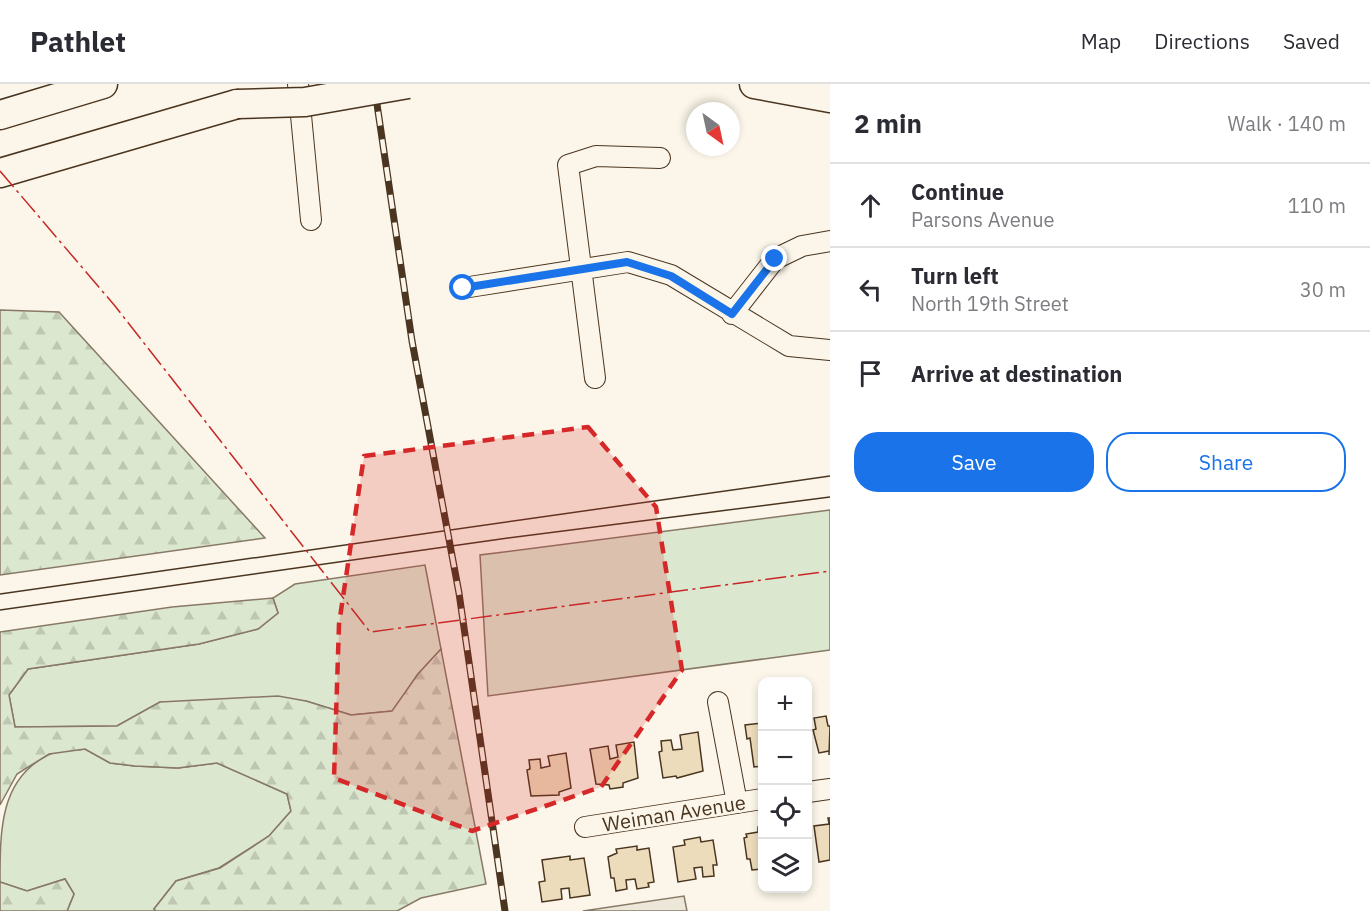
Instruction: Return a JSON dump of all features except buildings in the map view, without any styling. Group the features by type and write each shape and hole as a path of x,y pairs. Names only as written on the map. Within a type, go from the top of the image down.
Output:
{"highway":[{"path":"0,115 103,84"},
{"path":"0,173 309,84"},
{"path":"237,104 305,102 408,84"},
{"path":"754,84 830,98"}],"street":[{"path":"298,84 311,220"},
{"path":"595,378 568,165 596,156 660,158"},
{"path":"732,314 775,259 802,246 830,241"},
{"path":"463,288 627,262 671,276 789,346 830,350"},
{"path":"718,702 737,803"},
{"path":"812,791 830,789"},
{"name":"Weiman Avenue","path":"585,827 758,800"}],"highlighted area":[{"path":"588,427 656,507 682,670 601,787 472,831 334,778 339,624 364,456"}],"green space":[{"path":"0,310 59,312 265,538 0,575"},
{"path":"830,510 830,650 488,696 480,555"},
{"path":"425,565 441,649 418,674 393,711 351,715 306,701 160,702 117,726 15,727 9,695 28,669 199,644 258,629 278,613 273,598 295,584"},
{"path":"273,598 278,613 258,629 199,644 28,669 9,695 15,727 117,726 160,702 278,696 306,701 351,715 392,711 418,674 441,649 486,884 421,898 397,911 156,911 154,909 176,881 220,868 269,836 291,811 287,794 217,763 178,768 135,766 110,763 85,749 49,754 17,774 0,805 0,632 172,607"},
{"path":"85,749 110,763 135,766 178,768 217,763 287,794 291,811 269,836 219,868 176,881 154,909 156,911 67,911 74,894 65,879 27,891 0,882 3,825 12,792 20,778 32,765 52,753"},
{"path":"65,879 74,894 67,911 0,911 0,882 27,891"}],"shaded area":[{"path":"684,896 687,911 583,911"}],"tram line":[{"path":"0,594 830,476"},
{"path":"0,610 508,538 830,497"}],"railway":[{"path":"374,84 412,341 459,593 505,911"}],"power":[{"path":"0,171 115,306 370,632 830,571"}],"route":[{"path":"463,288 627,262 671,276 732,314 775,259"}]}
